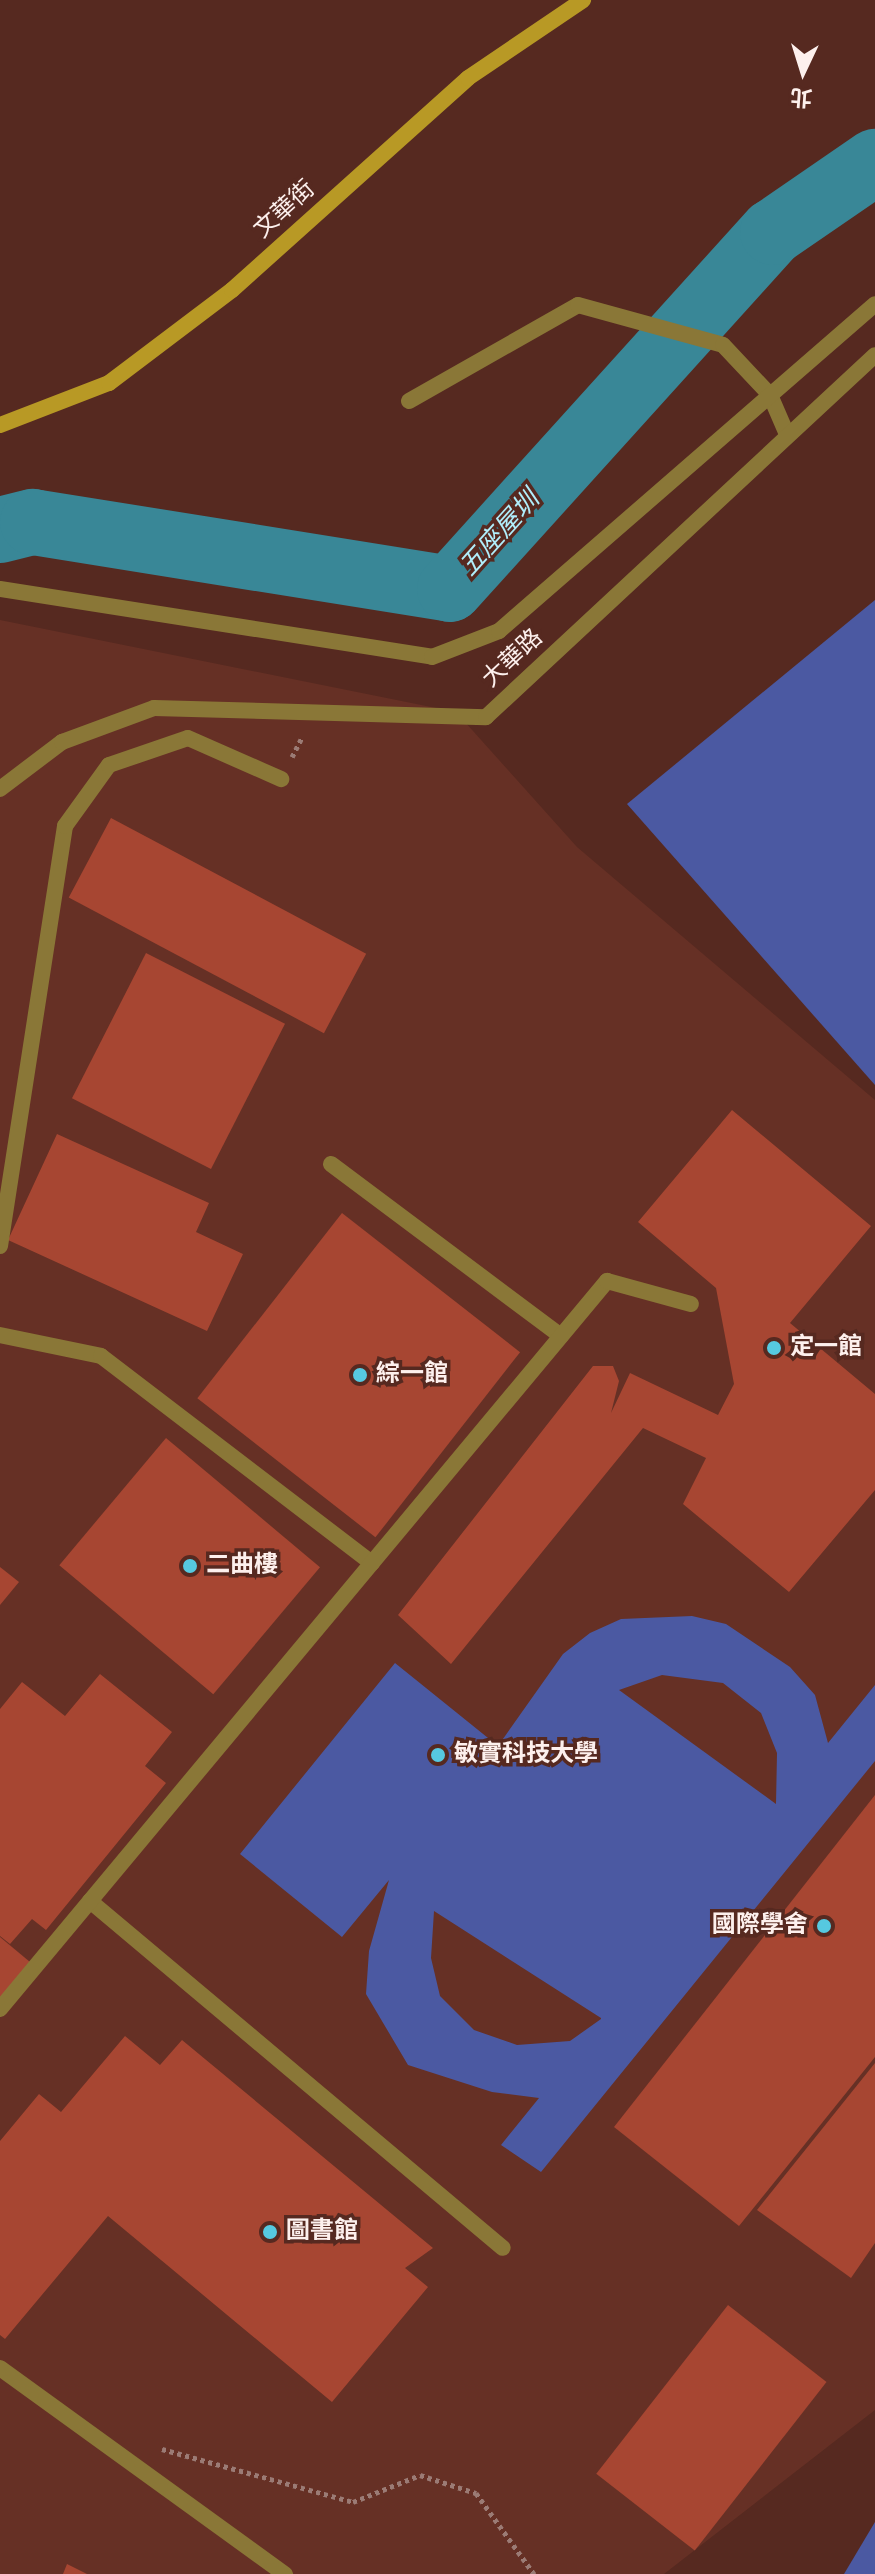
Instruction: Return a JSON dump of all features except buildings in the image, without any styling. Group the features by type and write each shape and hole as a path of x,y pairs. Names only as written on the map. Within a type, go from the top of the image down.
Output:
{"street":[{"name":"文華街","path":"0,425 109,383 232,290 468,78 583,0"},
{"name":"大華路","path":"0,589 432,657 499,631 875,304"},
{"path":"409,401 578,305 723,345 770,395 786,432"},
{"name":"大華路","path":"0,789 62,742 154,708 486,717 786,432 875,355"},
{"path":"0,1246 65,826 109,765 188,738 281,779"},
{"path":"331,1164 561,1336"},
{"path":"0,2009 607,1281 691,1304"},
{"path":"0,1335 101,1356 372,1563"},
{"path":"90,1901 503,2248"},
{"path":"0,2368 285,2574"}],"path":[{"path":"281,779 314,713"},
{"path":"148,2441 185,2460 353,2502 420,2475 476,2493 534,2574"}],"shaded area":[{"path":"875,600 875,1085 627,804"},
{"name":"敏實科技大學","path":"0,620 456,712 577,847 875,1100 875,2410 664,2574 0,2574"},
{"path":"692,1616 726,1624 790,1667 815,1695 828,1743 875,1685 875,1761 541,2172 501,2145 539,2098 492,2092 408,2065 366,1994 369,1951 389,1880 342,1937 240,1854 395,1663 498,1746 563,1654 590,1633 621,1619","holes":["662,1675 723,1683 761,1713 777,1753 776,1804 619,1690","434,1911 601,2018 601,2019 570,2041 517,2045 474,2030 440,1996 431,1958"]},
{"path":"875,2522 875,2574 844,2574"}],"waterway":[{"name":"五座屋圳","path":"0,530 33,522 450,589 773,232 875,162"}],"place":[{"name":"定一館","path":"774,1348"},
{"name":"綜一館","path":"360,1375"},
{"name":"二曲樓","path":"190,1566"},
{"name":"敏實科技大學","path":"438,1755"},
{"name":"國際學舍","path":"824,1926"},
{"name":"圖書館","path":"270,2232"}]}
